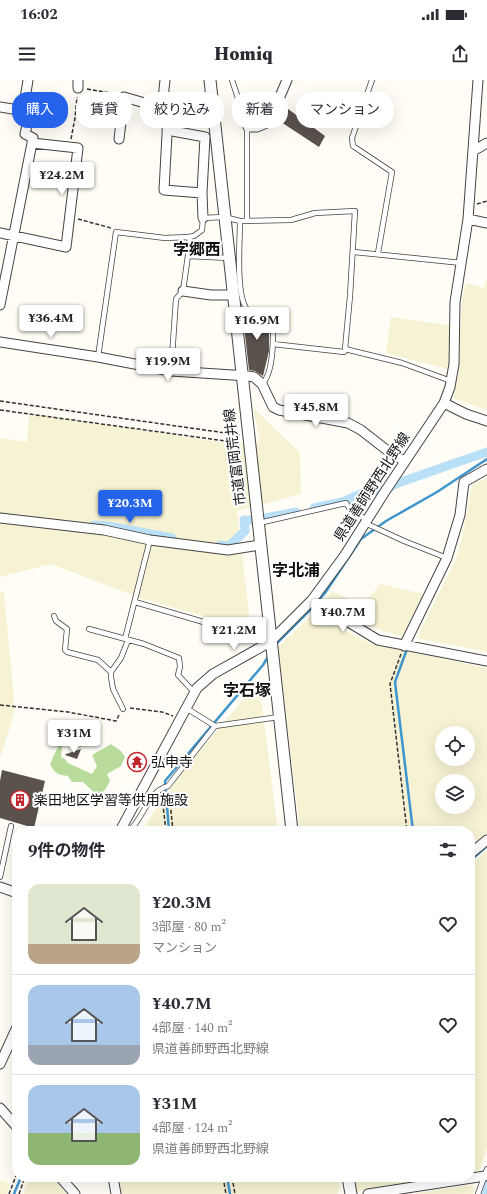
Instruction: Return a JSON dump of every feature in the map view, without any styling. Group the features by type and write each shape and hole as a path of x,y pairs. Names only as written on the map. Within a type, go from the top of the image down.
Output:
{"street":[{"path":"26,92 28,80"},
{"path":"164,92 165,80"},
{"name":"市道富岡荒井線","path":"210,80 211,136 229,258 291,826"},
{"path":"282,92 287,80"},
{"name":"県道善師野西北野線","path":"123,826 194,692 202,682 213,674 270,642 315,603 404,461 444,403 451,381 456,334 455,302 468,219 478,80"},
{"path":"0,107 12,109"},
{"path":"0,305 33,138 25,134 26,128"},
{"path":"119,139 120,128"},
{"path":"202,193 164,190 167,130 211,136 202,193 203,218"},
{"path":"0,233 66,247 78,148 32,143"},
{"path":"473,151 487,143"},
{"path":"468,219 487,224"},
{"path":"183,291 210,295 233,295"},
{"path":"0,342 98,357 171,371 254,377 262,384 273,407 279,410 348,423 361,430 404,461"},
{"path":"444,403 466,414 487,421"},
{"path":"408,647 447,558 460,515 464,482 487,469"},
{"path":"0,518 104,530 150,540 228,550 260,545"},
{"path":"315,603 378,640 487,661"},
{"path":"475,850 487,840"},
{"path":"0,887 12,891"},
{"path":"0,1064 12,1038"},
{"path":"0,1108 12,1121"},
{"path":"475,1174 486,1172"},
{"path":"64,1182 75,1194"},
{"path":"114,1182 116,1194"},
{"path":"349,1182 351,1194"},
{"path":"368,1194 432,1182"}],"lane":[{"path":"232,80 236,92"},
{"path":"372,80 352,138 353,146 392,172 378,253"},
{"path":"247,221 246,150 248,128"},
{"path":"98,357 116,232 165,238 188,237 194,236 202,230 203,218 224,217 240,221 291,220 315,213 356,211 354,252 345,349 347,349"},
{"path":"240,221 239,258 242,299 248,311 273,314 273,344 268,373 262,384"},
{"path":"171,371 176,299 183,291 190,241 188,237"},
{"path":"354,252 378,253 462,263"},
{"path":"188,256 229,258"},
{"path":"273,344 344,352 347,349 402,363 451,381"},
{"path":"258,520 346,503 350,509 366,522 404,541 447,558"},
{"path":"123,710 110,682 111,672 121,658 150,540"},
{"path":"135,602 231,630 257,640 270,642"},
{"path":"54,616 56,621 66,628 65,650 67,652 98,660 111,672"},
{"path":"89,629 126,639 178,658 180,666 178,675 194,692"},
{"path":"186,708 215,726 279,717"},
{"path":"132,826 148,803 161,788 168,786 215,726"},
{"path":"0,877 11,826"},
{"path":"478,1194 486,1172"}],"path":[{"path":"69,147 75,118 78,84 106,92"},
{"path":"70,216 114,229 116,232"},
{"path":"0,401 248,440"},
{"path":"0,410 248,440"},
{"path":"406,826 390,684 408,647"},
{"path":"0,705 68,712 116,721 123,710 129,708 162,712 180,720"},
{"path":"168,786 172,826"},
{"path":"161,788 165,826"},
{"path":"9,1194 14,1182"},
{"path":"19,1194 23,1182"},
{"path":"224,1182 226,1194"},
{"path":"233,1182 235,1194"}],"shaded area":[{"path":"487,278 487,410 453,398 459,372 386,353 391,317 461,327 462,298 466,283 484,288"},
{"path":"253,407 300,453 301,494 237,511 251,630 140,598 51,564 0,577 0,438 27,442 29,413 233,444 260,442"},
{"path":"487,478 487,652 417,638 456,559 462,538 472,485"},
{"path":"380,584 423,594 402,636 382,631 324,601 332,591 363,606"},
{"path":"0,592 4,592 15,711 0,758"},
{"path":"313,614 371,644 487,668 487,833 475,843 475,826 299,826 278,647"},
{"path":"259,681 277,826 146,826 153,813 182,772"},
{"path":"487,850 487,1148 481,1168 475,1171 475,861"},
{"path":"0,1180 10,1184 7,1194 0,1194"},
{"path":"27,1182 56,1182 66,1194 23,1194"},
{"path":"120,1182 339,1182 340,1188 337,1194 122,1194"},
{"path":"356,1182 411,1182 357,1191"},
{"path":"471,1185 475,1188 473,1194 414,1194"}],"green space":[{"path":"67,726 86,733 92,738 81,747 73,747 69,743 62,747 61,757 68,763 92,774 97,766 92,755 111,744 121,751 125,757 121,766 107,774 110,781 105,790 98,796 83,782 72,782 68,776 57,773 53,770 50,764 61,740 62,728"}],"building":[{"path":"288,109 296,115 296,128 314,128 325,136 319,147 288,127"},
{"path":"242,308 247,315 269,317 269,351 263,376 255,371 249,370"},
{"path":"81,749 77,759 65,755 66,754"},
{"name":"楽田地区学習等供用施設","path":"2,770 45,781 34,826 27,826 0,818 0,781"}],"waterway":[{"path":"314,508 342,502 367,491 382,491 398,483 487,452"},
{"path":"276,644 325,593 361,539 386,521 437,492 487,459"},
{"path":"220,545 229,546 245,531 244,520 255,520 296,512"},
{"path":"94,525 108,526 172,538"},
{"path":"407,649 395,682 412,826"},
{"path":"169,826 165,781 263,665 269,655"},
{"path":"475,857 487,846"},
{"path":"14,1194 19,1182"},
{"path":"228,1182 230,1194"},
{"path":"484,1194 487,1185"}],"place":[{"name":"弘申寺","path":"137,762"},
{"name":"楽田地区学習等供用施設","path":"20,800"}],"district":[{"name":"字郷西","path":"197,250"},
{"name":"字北浦","path":"296,571"},
{"name":"字石塚","path":"247,691"}]}
